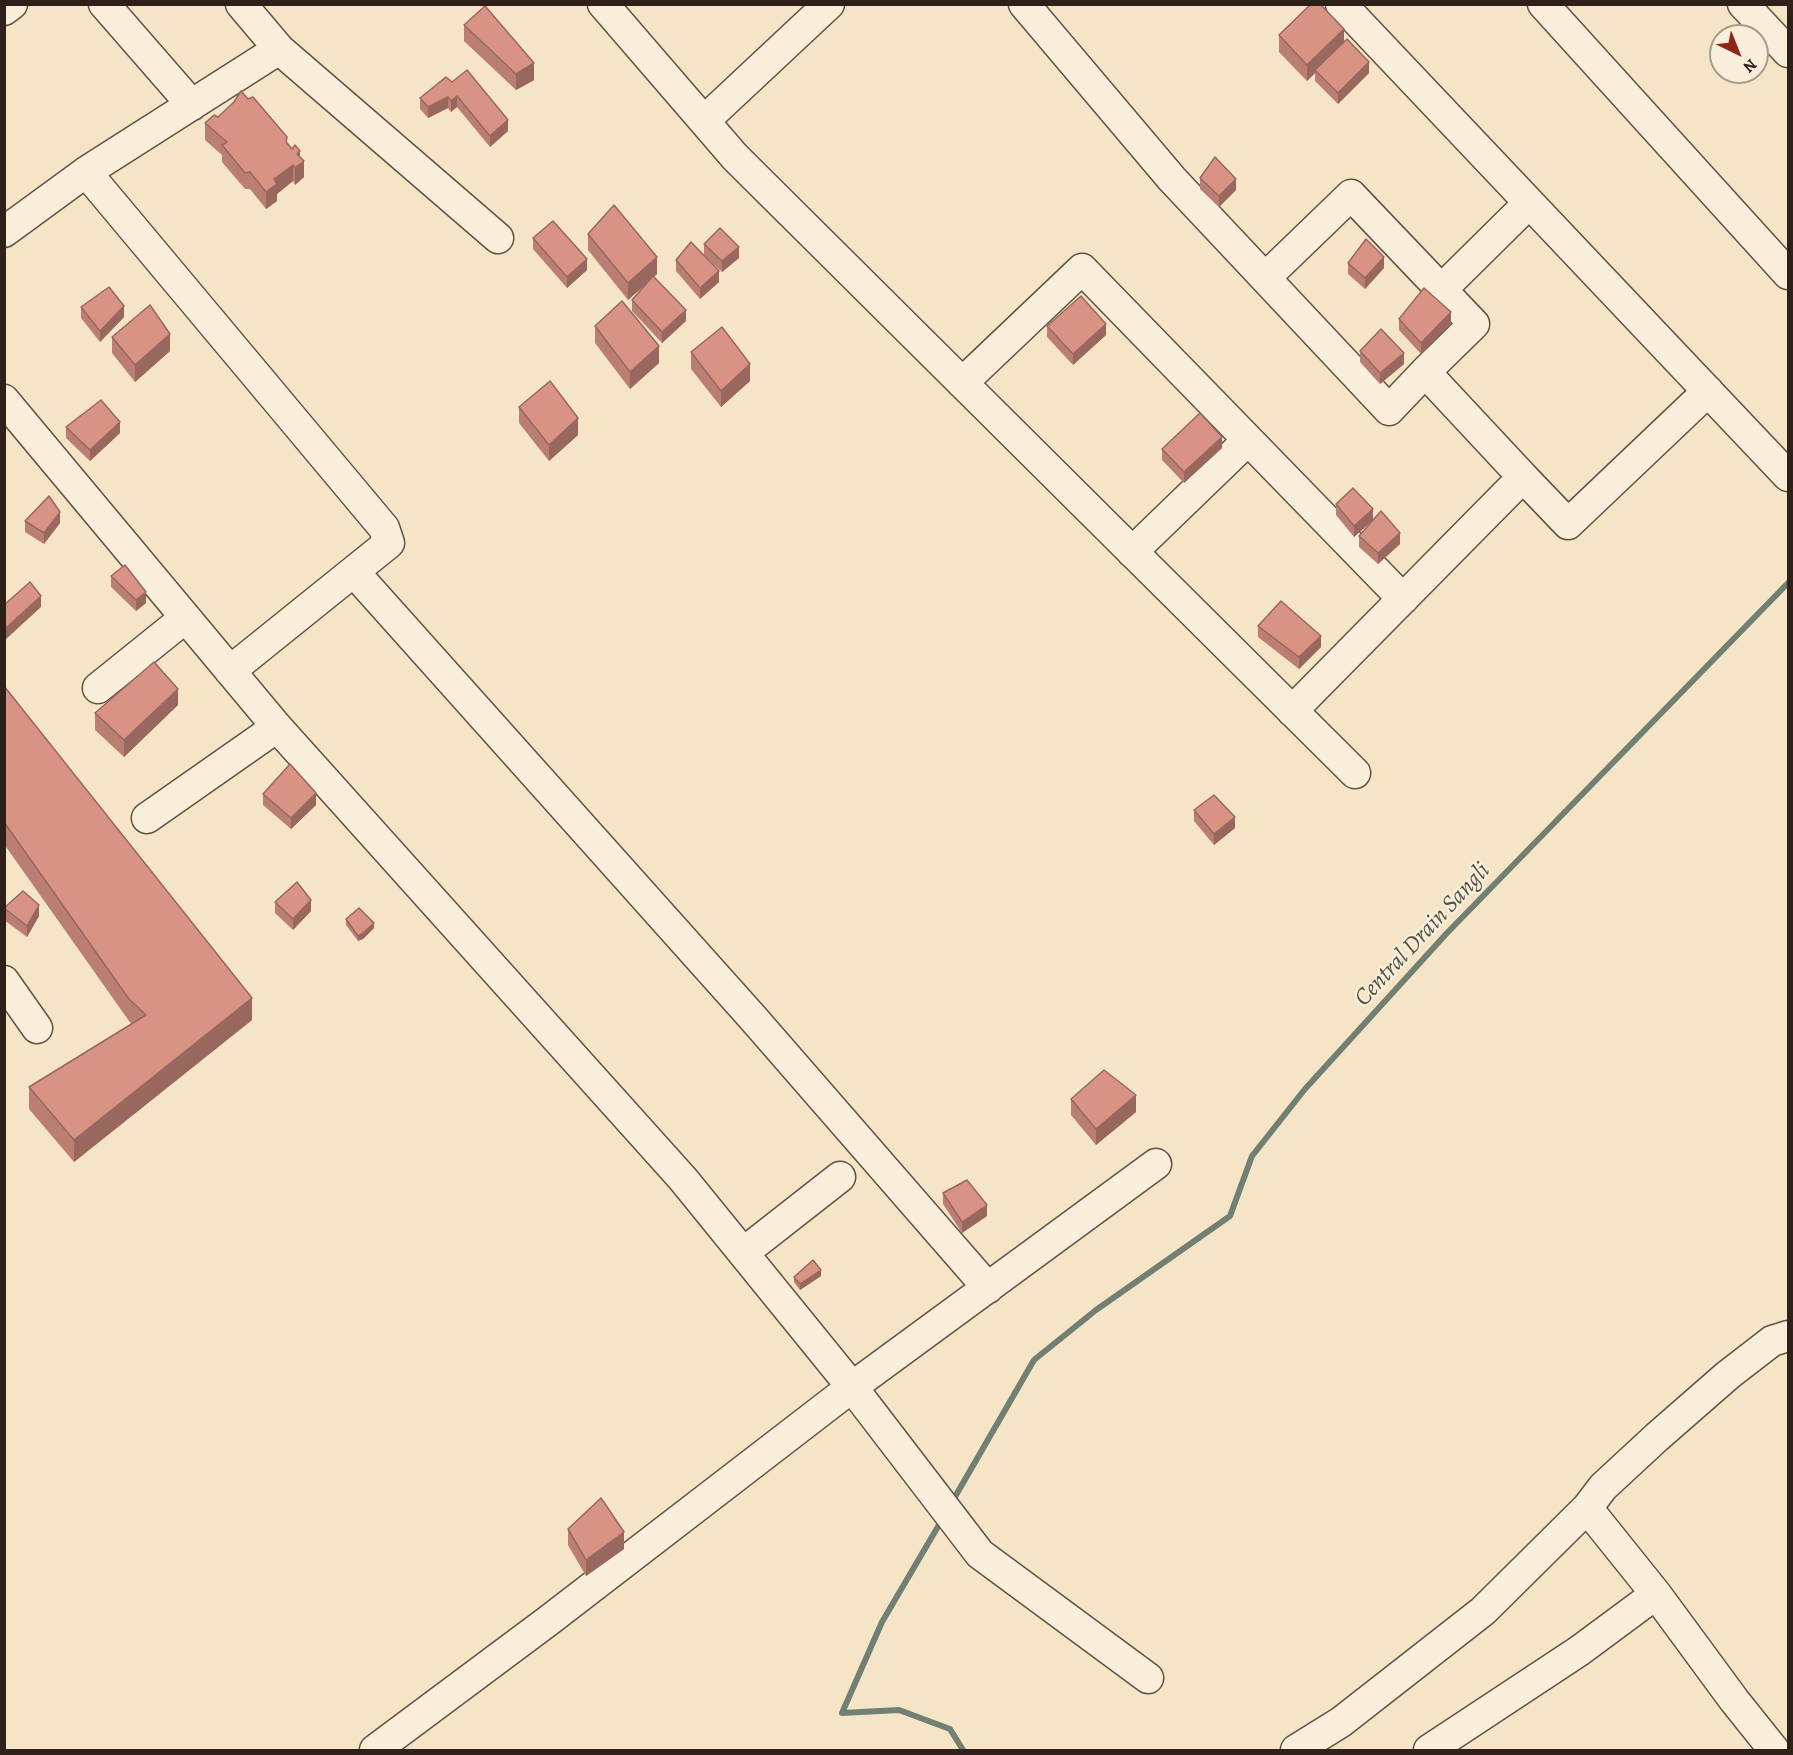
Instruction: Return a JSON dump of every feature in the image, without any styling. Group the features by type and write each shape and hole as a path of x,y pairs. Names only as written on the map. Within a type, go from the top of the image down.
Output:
{"street":[{"path":"4,10 12,4"},
{"path":"104,4 192,105"},
{"path":"241,4 279,49 498,238"},
{"path":"603,4 735,157 1355,774"},
{"path":"704,121 829,4"},
{"path":"1024,4 1173,179 1264,278 1389,410 1474,324 1351,195 1264,278"},
{"path":"1341,4 1788,476"},
{"path":"1543,4 1788,274"},
{"path":"1743,4 1788,52"},
{"path":"4,232 86,172 279,49"},
{"path":"86,172 384,528 389,543 230,671"},
{"path":"1442,290 1529,203"},
{"path":"962,383 1082,269 1403,599"},
{"path":"1425,372 1568,524 1707,391"},
{"path":"4,400 277,727 683,1179 852,1387 980,1554 1148,1678"},
{"path":"1132,552 1248,440"},
{"path":"1293,711 1523,477"},
{"path":"354,572 753,1018 988,1288"},
{"path":"98,688 185,618"},
{"path":"147,818 277,727"},
{"path":"4,981 37,1028"},
{"path":"375,1750 548,1622 852,1387 1156,1164"},
{"path":"743,1253 840,1177"},
{"path":"1296,1750 1341,1722 1483,1611 1587,1508 1603,1487 1657,1437 1728,1375 1772,1341 1788,1336"},
{"path":"1587,1508 1656,1594 1774,1750"},
{"path":"1429,1750 1579,1651 1656,1594"}],"building":[{"path":"1311,4 1320,4 1344,29 1307,65 1279,35"},
{"path":"485,6 534,63 516,74 464,25"},
{"path":"1347,39 1369,62 1338,93 1315,70"},
{"path":"467,70 508,120 490,136 457,96 451,101 448,97 428,107 420,98 446,77 452,82"},
{"path":"241,91 248,99 253,97 287,137 286,142 292,149 295,145 300,151 297,154 304,161 295,168 293,165 274,179 277,184 266,192 250,172 245,173 222,145 227,142 205,123 214,115 218,117 234,102"},
{"path":"1215,157 1236,179 1219,196 1200,178"},
{"path":"614,205 657,257 628,283 588,234"},
{"path":"553,221 587,259 567,277 533,238"},
{"path":"720,228 739,247 722,261 704,244"},
{"path":"1366,239 1384,257 1365,278 1348,263"},
{"path":"691,242 719,271 700,288 676,260"},
{"path":"653,276 686,310 662,332 632,300"},
{"path":"109,287 124,306 100,331 81,307"},
{"path":"1424,288 1451,312 1421,343 1399,319"},
{"path":"1081,296 1106,324 1073,354 1047,326"},
{"path":"622,301 659,346 630,372 595,326"},
{"path":"150,305 170,334 135,365 112,337"},
{"path":"722,327 750,364 721,391 691,352"},
{"path":"1381,329 1404,353 1380,373 1360,351"},
{"path":"550,381 578,418 549,445 519,407"},
{"path":"101,400 120,422 90,450 66,427"},
{"path":"1200,413 1222,437 1184,472 1162,449"},
{"path":"1353,488 1373,509 1354,526 1336,504"},
{"path":"49,496 60,512 44,533 25,521"},
{"path":"1381,511 1400,533 1378,553 1359,536"},
{"path":"125,565 146,592 136,600 111,576"},
{"path":"30,582 41,596 5,629 4,605"},
{"path":"1281,601 1321,636 1299,657 1258,626"},
{"path":"154,662 178,689 124,740 95,713"},
{"path":"4,686 252,998 74,1140 29,1087 146,1015 129,999 4,822"},
{"path":"290,764 316,793 291,818 263,794"},
{"path":"1214,795 1235,817 1214,834 1194,810"},
{"path":"297,882 311,900 293,919 275,902"},
{"path":"23,891 39,905 27,926 4,908"},
{"path":"359,908 374,923 358,936 346,919"},
{"path":"1104,1070 1136,1095 1096,1129 1071,1099"},
{"path":"967,1180 987,1205 962,1222 943,1193"},
{"path":"813,1260 821,1270 800,1284 794,1277"},
{"path":"601,1498 624,1532 586,1560 568,1529"}],"waterway":[{"name":"Central Drain Sangli","path":"952,1502 1034,1360 1096,1310 1230,1216 1252,1156 1305,1089 1447,933 1788,583"},
{"name":"Central Drain Sangli","path":"943,1518 882,1622 842,1713 899,1710 950,1729 963,1750"}]}
